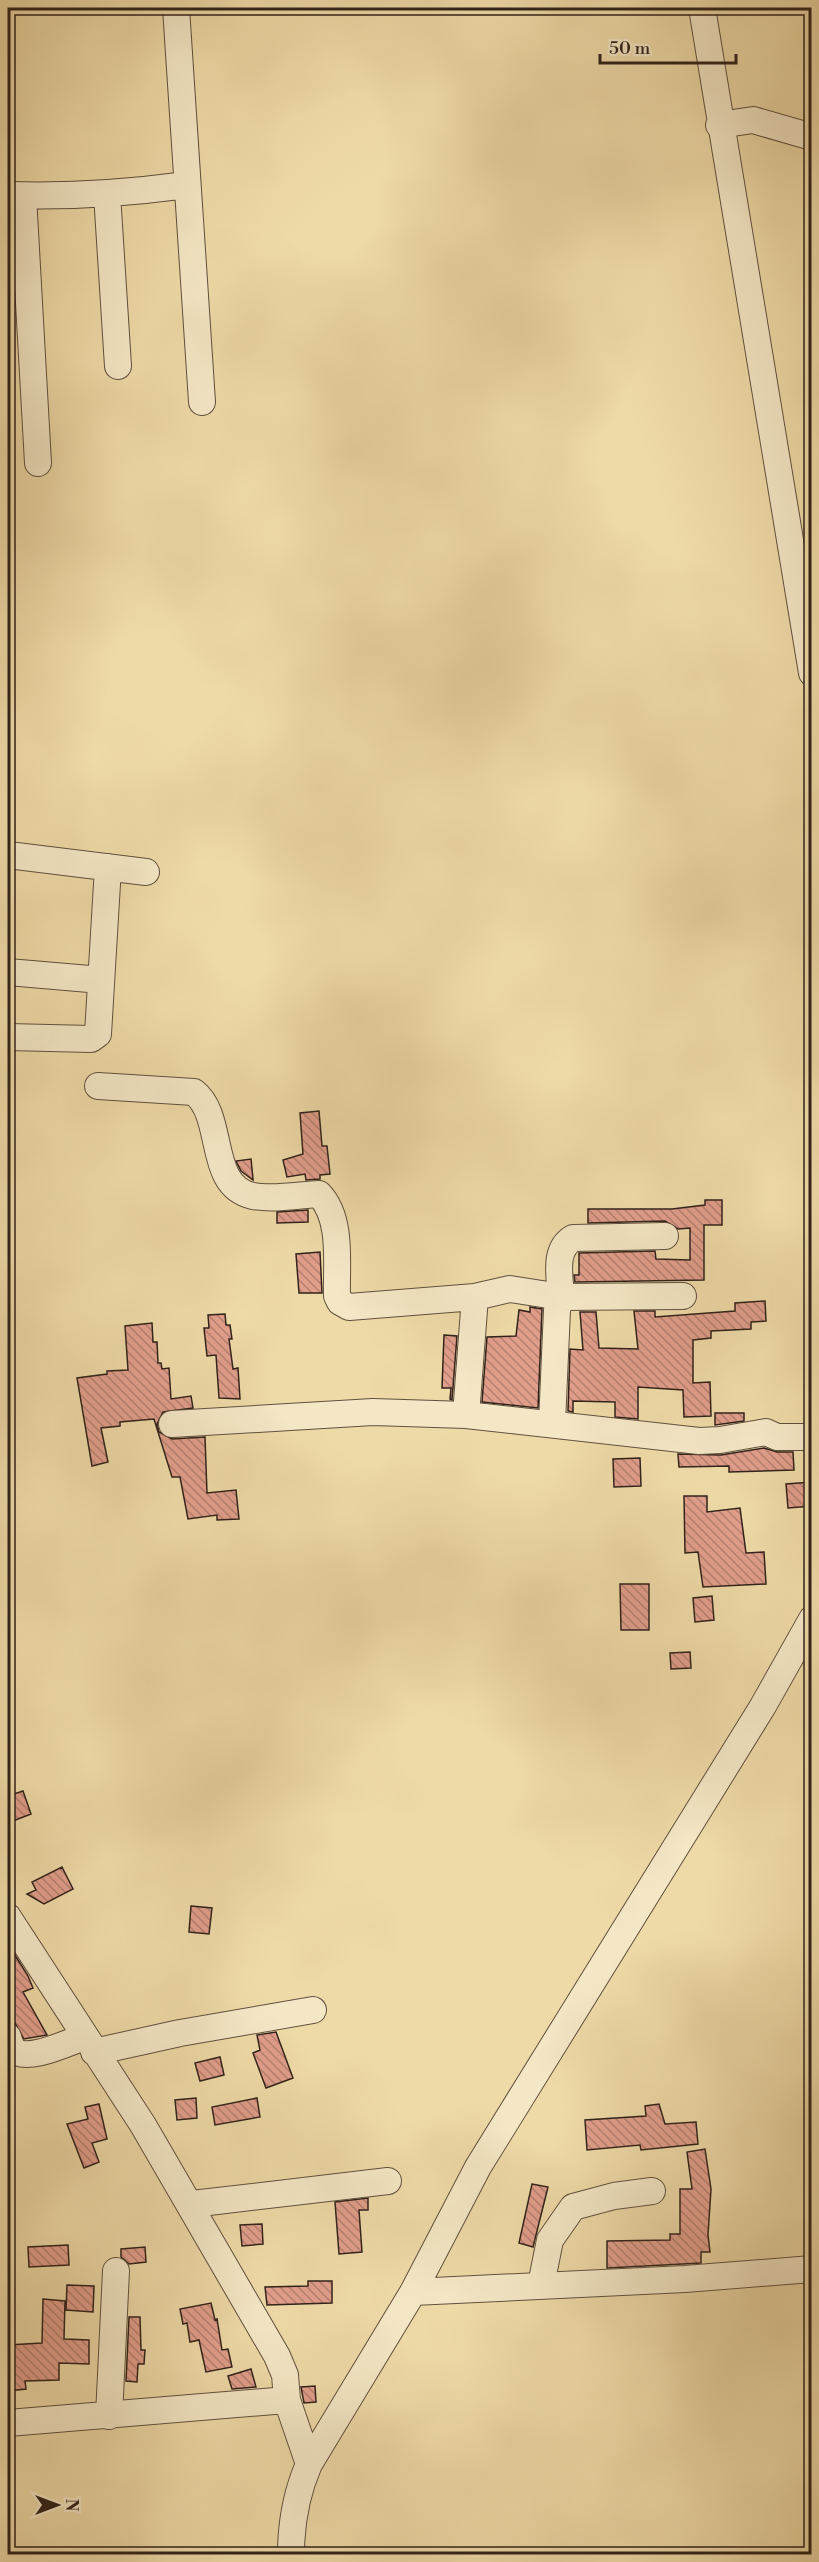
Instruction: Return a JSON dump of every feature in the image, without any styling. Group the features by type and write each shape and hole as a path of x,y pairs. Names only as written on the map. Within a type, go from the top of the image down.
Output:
{"street":[{"path":"176,8 202,402"},
{"path":"702,8 719,125 812,673"},
{"path":"719,125 753,120 812,137"},
{"path":"38,463 15,196 107,194 188,185"},
{"path":"107,194 118,366"},
{"path":"8,855 146,872"},
{"path":"8,1036 95,1037 100,1029 108,867"},
{"path":"8,972 101,980"},
{"path":"98,1086 194,1092 202,1098 210,1113 225,1173 234,1187 253,1196 319,1194 328,1203 334,1224 337,1296 340,1302 349,1307 475,1297 510,1290 561,1297 683,1296"},
{"path":"552,1423 557,1310 561,1297 560,1251 566,1242 573,1238 665,1236"},
{"path":"466,1415 475,1297"},
{"path":"172,1424 373,1412 466,1415 699,1441 720,1440 766,1432 777,1437 812,1437"},
{"path":"291,2554 291,2521 300,2485 309,2464 413,2292 478,2167 763,1707 812,1619"},
{"path":"8,1917 192,2204 277,2356 285,2375 287,2400 309,2464"},
{"path":"8,2037 15,2051 23,2055 33,2055 313,2010"},
{"path":"192,2204 388,2181"},
{"path":"541,2285 550,2240 573,2207 614,2196 652,2191"},
{"path":"413,2292 685,2279 812,2269"},
{"path":"109,2416 116,2271"},
{"path":"8,2423 287,2400"}],"building":[{"path":"319,1111 322,1146 327,1146 330,1174 320,1175 320,1179 306,1180 305,1174 287,1177 283,1160 303,1154 300,1113"},
{"path":"251,1159 253,1180 241,1171 236,1161"},
{"path":"705,1200 722,1200 722,1225 704,1225 704,1280 575,1282 574,1275 579,1275 579,1253 655,1251 656,1259 690,1260 690,1228 678,1229 665,1221 588,1223 588,1209 672,1209 705,1205"},
{"path":"308,1210 308,1222 277,1223 277,1212"},
{"path":"320,1252 322,1293 299,1293 296,1254"},
{"path":"765,1301 766,1321 751,1322 751,1329 711,1331 711,1338 693,1340 693,1383 710,1382 711,1416 684,1417 683,1390 638,1387 638,1419 615,1417 615,1402 573,1401 573,1412 568,1411 570,1349 583,1350 580,1312 596,1312 599,1348 638,1349 634,1311 655,1311 655,1317 735,1311 735,1303"},
{"path":"530,1307 542,1309 538,1408 482,1402 487,1337 516,1336 519,1310 530,1312"},
{"path":"225,1314 226,1325 230,1325 232,1339 229,1339 233,1369 238,1368 240,1399 219,1398 216,1355 207,1356 204,1328 209,1328 208,1315"},
{"path":"152,1323 153,1342 157,1342 158,1363 161,1363 162,1369 169,1368 171,1399 191,1396 193,1408 163,1412 157,1424 159,1432 172,1439 205,1437 207,1493 236,1490 239,1519 217,1520 217,1515 188,1519 180,1477 172,1477 154,1419 120,1422 120,1426 101,1428 108,1462 92,1466 77,1378 107,1374 107,1371 128,1370 125,1326"},
{"path":"444,1335 457,1336 452,1400 450,1399 451,1388 442,1388"},
{"path":"715,1413 744,1413 744,1421 715,1425"},
{"path":"764,1448 777,1452 793,1452 794,1470 729,1472 729,1466 679,1467 678,1454 721,1455"},
{"path":"640,1458 641,1486 614,1487 613,1459"},
{"path":"812,1482 812,1506 788,1508 786,1484"},
{"path":"684,1496 707,1496 707,1512 740,1508 746,1553 764,1552 766,1584 703,1587 698,1552 685,1553"},
{"path":"620,1584 649,1584 649,1630 621,1630"},
{"path":"712,1596 714,1620 695,1622 693,1598"},
{"path":"690,1652 691,1668 671,1669 670,1653"},
{"path":"23,1791 31,1814 8,1823 8,1796"},
{"path":"62,1867 73,1889 44,1904 27,1894 36,1890 32,1882"},
{"path":"191,1906 212,1908 209,1934 189,1932"},
{"path":"8,1944 28,1976 33,1988 23,1992 47,2035 24,2039 8,2011"},
{"path":"276,2032 293,2078 266,2088 253,2053 260,2050 257,2035"},
{"path":"220,2057 224,2075 200,2081 195,2063"},
{"path":"196,2098 197,2118 177,2120 175,2100"},
{"path":"257,2098 260,2117 215,2125 212,2107"},
{"path":"99,2104 107,2139 92,2143 99,2162 84,2168 67,2124 88,2119 85,2107"},
{"path":"659,2104 665,2124 696,2122 698,2144 641,2150 640,2145 587,2150 585,2120 646,2116 645,2106"},
{"path":"705,2149 711,2189 708,2235 710,2252 701,2252 701,2263 607,2268 607,2241 670,2240 670,2234 680,2234 680,2189 692,2189 687,2152"},
{"path":"532,2184 548,2187 533,2247 519,2243"},
{"path":"368,2198 368,2210 359,2210 362,2252 339,2254 335,2202"},
{"path":"262,2224 263,2244 242,2246 240,2225"},
{"path":"68,2245 69,2265 29,2267 28,2247"},
{"path":"145,2247 146,2262 129,2264 121,2257 121,2249"},
{"path":"308,2281 332,2281 332,2303 267,2305 265,2287 308,2286"},
{"path":"67,2285 94,2286 93,2312 66,2310"},
{"path":"43,2299 65,2301 64,2339 89,2340 89,2364 59,2363 59,2380 25,2381 26,2389 8,2391 8,2345 42,2343"},
{"path":"211,2303 215,2320 217,2319 222,2350 228,2349 232,2367 206,2372 199,2340 190,2342 187,2323 183,2324 180,2309"},
{"path":"129,2317 140,2317 141,2350 145,2350 144,2364 138,2364 137,2382 126,2381"},
{"path":"251,2369 256,2387 232,2389 228,2376"},
{"path":"315,2386 316,2402 304,2403 301,2387"}]}
